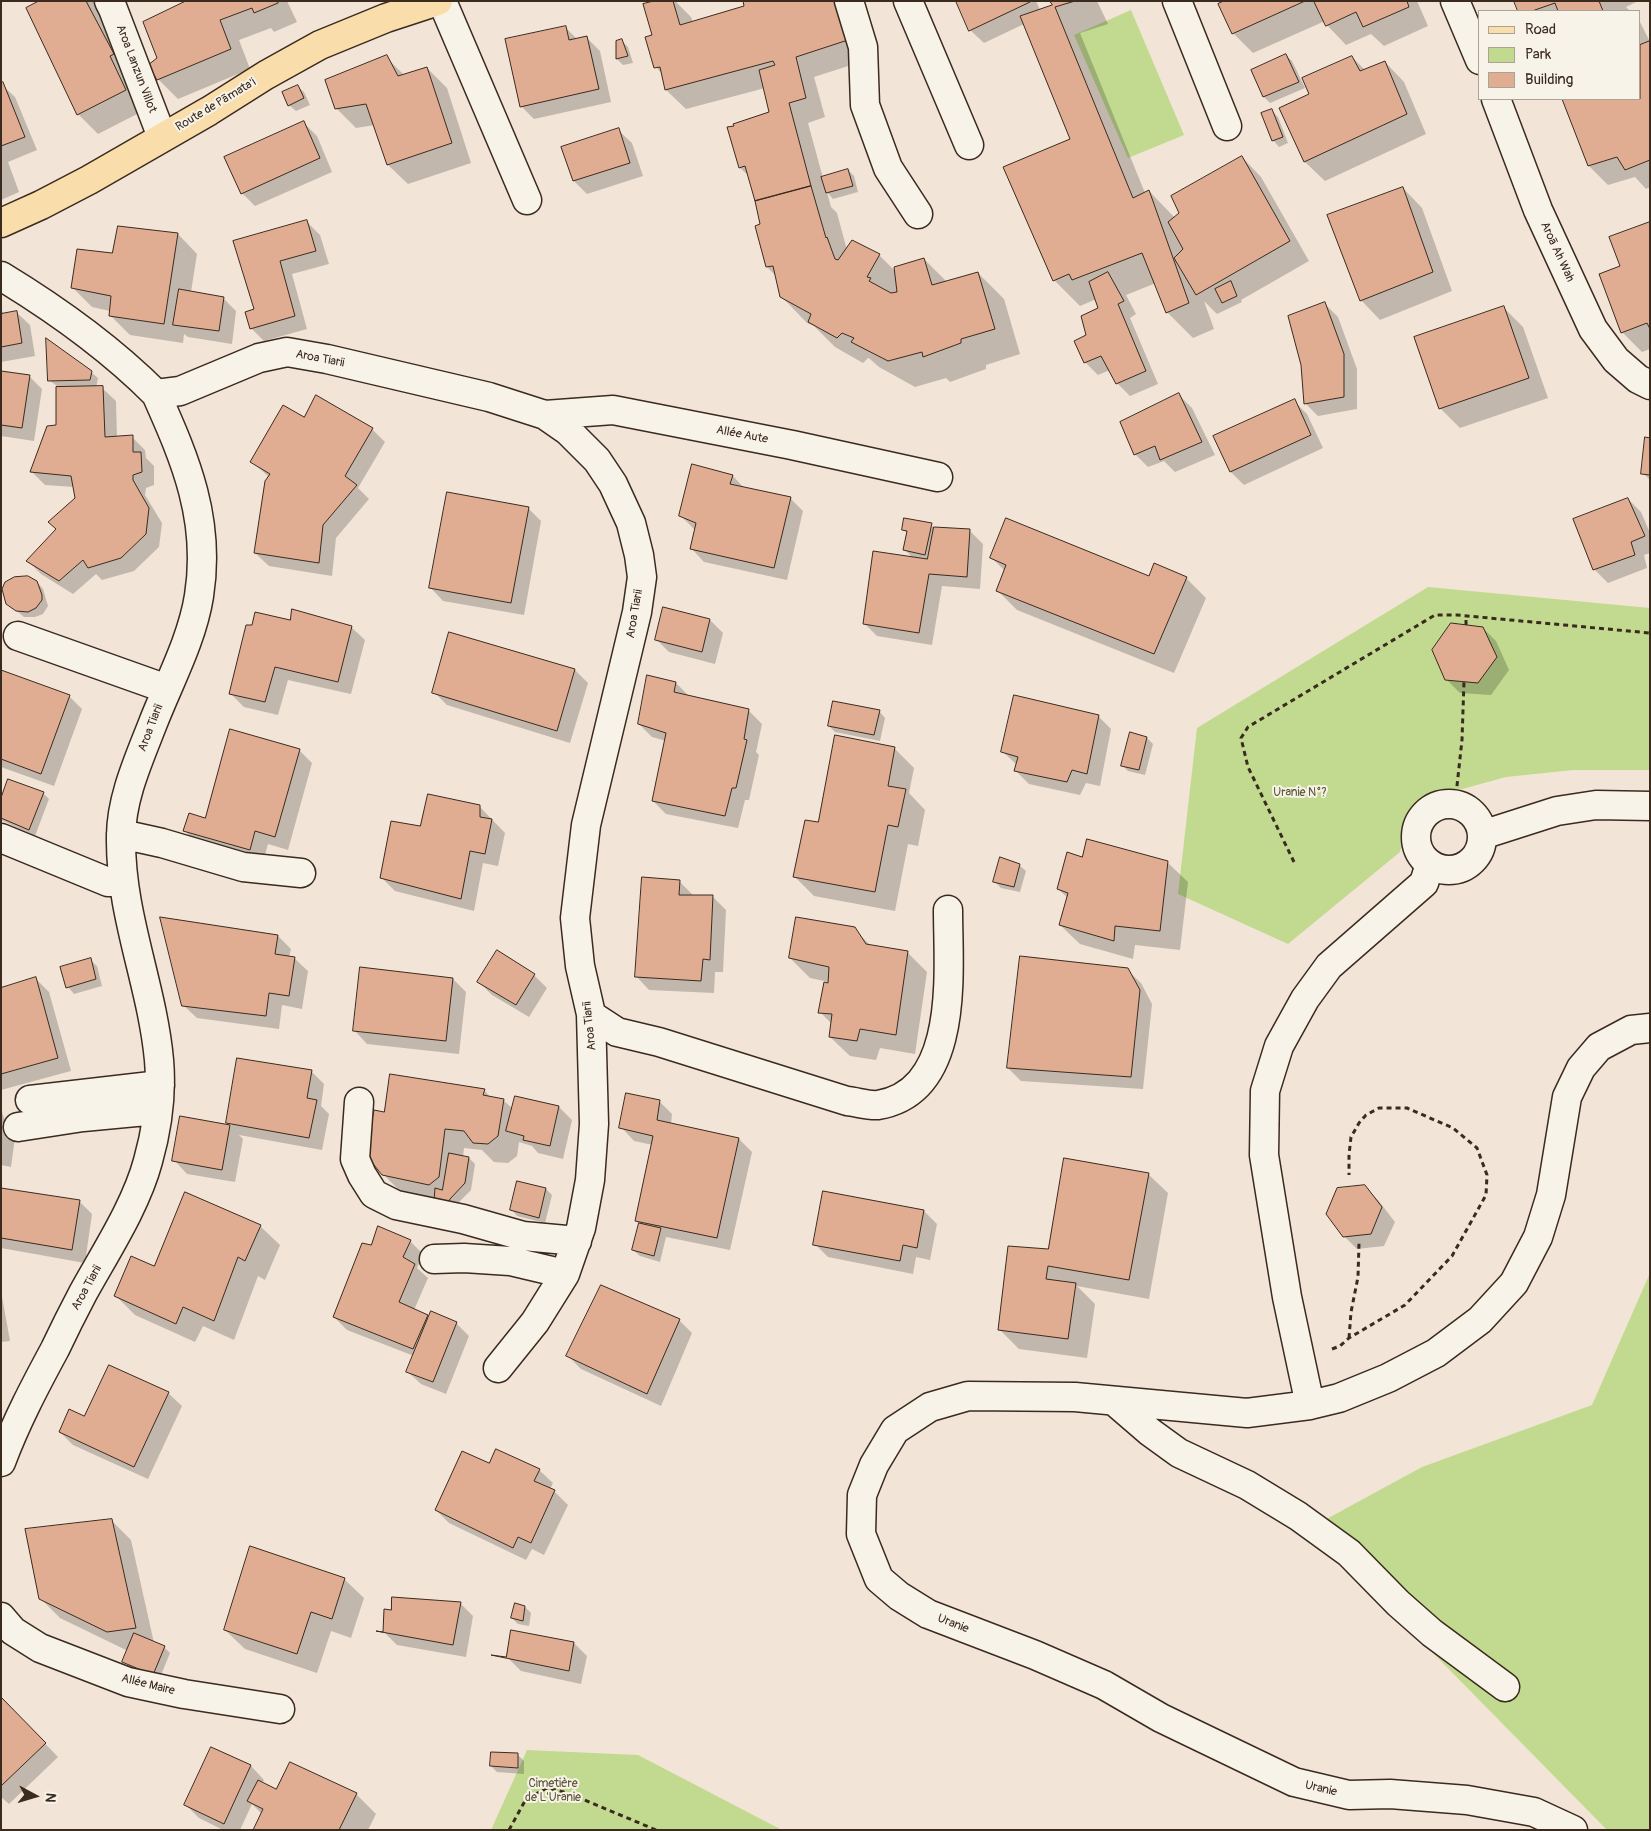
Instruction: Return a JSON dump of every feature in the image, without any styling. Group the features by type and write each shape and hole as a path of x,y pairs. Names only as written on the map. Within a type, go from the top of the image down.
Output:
{"main road":[{"name":"Route de Pāmata'i","path":"1,223 89,180 209,111 266,74 320,45 386,18 440,1"}],"street":[{"name":"Aroa Lanzun Villot","path":"109,1 162,137"},
{"path":"440,1 527,200"},
{"path":"849,1 863,47 865,104 888,168 918,214"},
{"path":"908,1 970,145"},
{"path":"1177,1 1227,126"},
{"path":"1456,1 1478,55"},
{"name":"Aroā Ah Wah","path":"1496,100 1538,210 1594,329 1616,360 1638,379 1650,385"},
{"name":"Aroa Tiarii","path":"1,276 32,295 120,360 156,394 188,470 198,509 203,552 199,597 188,638 134,773 121,834 122,881 129,922 153,1022 159,1060 157,1123 147,1164 132,1202 22,1410 1,1462"},
{"name":"Aroa Tiarii","path":"156,394 180,391 259,358 287,352 327,359 489,397 545,414 568,431 597,460 612,484 631,523 642,577 631,639 586,825 575,918 580,966 591,1015 594,1124 590,1180 582,1228 564,1274 535,1322 498,1368"},
{"name":"Allée Aute","path":"545,414 613,410 792,445 938,477"},
{"path":"18,636 167,689"},
{"path":"1455,804 1466,808 1474,815 1480,824 1482,835 1481,847 1475,858 1466,866 1454,870 1441,869 1430,864 1420,853 1416,839 1418,824 1428,812 1440,805 1455,804"},
{"path":"1482,835 1557,811 1596,804 1650,806"},
{"path":"121,834 162,843 243,867 301,874"},
{"path":"1,838 108,882 122,881"},
{"path":"1310,1405 1287,1297 1264,1155 1265,1091 1279,1046 1305,998 1329,966 1424,883 1430,864"},
{"path":"591,1015 617,1032 659,1042 847,1101 877,1105 901,1096 917,1084 932,1065 943,1035 948,992 948,910"},
{"name":"Uranie","path":"1573,1830 1534,1812 1467,1800 1390,1794 1349,1795 1294,1782 1161,1718 1104,1685 1035,1655 928,1614 899,1596 879,1579 861,1534 862,1495 874,1465 895,1430 930,1406 968,1396 1075,1397 1247,1413 1310,1405 1339,1398 1436,1354 1480,1320 1514,1283 1538,1237 1551,1195 1567,1097 1581,1068 1599,1047 1631,1030 1650,1028"},
{"path":"30,1100 159,1098"},
{"path":"18,1127 83,1117 159,1098"},
{"path":"359,1102 355,1159 374,1194 396,1204 523,1236 577,1241"},
{"path":"434,1259 464,1258 510,1261 564,1274"},
{"path":"1114,1401 1150,1432 1179,1453 1247,1485 1298,1516 1342,1548 1432,1633 1505,1687"},
{"name":"Allée Maire","path":"1,1617 13,1630 40,1648 128,1682 184,1694 280,1709"}],"path":[{"path":"1294,862 1248,767 1240,738 1248,727 1436,615 1466,616 1650,633"},
{"path":"1466,616 1466,625"},
{"path":"1455,804 1462,740 1464,681"},
{"path":"1300,1356 1340,1346 1349,1338 1405,1305 1452,1256 1486,1195 1487,1174 1477,1148 1453,1128 1407,1108 1379,1108 1366,1115 1358,1123 1351,1137 1349,1175"},
{"path":"1349,1338 1351,1312 1358,1277 1359,1243"},
{"path":"509,1830 526,1799 547,1788 568,1793 656,1830"}],"green space":[{"path":"1131,10 1184,135 1128,158 1074,35"},
{"name":"Uranie N°?","path":"1428,587 1650,608 1650,770 1573,770 1506,777 1426,799 1408,823 1400,852 1288,944 1178,894 1197,728"},
{"path":"1650,1273 1650,1830 1607,1830 1310,1528 1422,1467 1592,1405"},
{"name":"Cimetière de L'Uranie","path":"527,1750 638,1755 782,1830 491,1830"}],"building":[{"path":"39,1 86,1 114,54 110,56 126,90 77,115 26,8"},
{"path":"186,1 278,1 278,3 254,13 252,8 220,20 231,49 157,80 148,65 157,58 143,22"},
{"path":"654,1 673,1 680,25 744,6 743,1 839,1 851,39 796,57 806,98 789,103 811,186 755,201 745,166 739,168 727,127 769,112 759,70 775,65 773,61 665,90 660,67 654,68 645,37 652,35 643,4"},
{"path":"956,1 1030,1 1030,2 969,31"},
{"path":"1050,1 1075,1 1055,7 1133,198 1149,190 1189,303 1166,313 1142,253 1072,280 1069,274 1053,281 1003,167 1070,139 1020,16 1052,5"},
{"path":"1224,1 1305,1 1232,34 1218,4"},
{"path":"1314,1 1407,1 1409,7 1363,27 1356,12 1326,26"},
{"path":"1514,1 1599,1 1603,10 1558,10 1555,3 1535,10 1518,10"},
{"path":"566,26 569,40 587,36 599,89 520,107 505,39"},
{"path":"622,39 628,56 616,59 616,41"},
{"path":"1650,41 1650,160 1625,170 1617,157 1588,166 1562,100 1641,100 1641,45"},
{"path":"1286,54 1299,82 1263,97 1251,70"},
{"path":"387,55 398,76 427,67 452,143 387,165 366,104 335,109 325,80"},
{"path":"1352,56 1360,71 1385,61 1407,114 1304,162 1279,108 1309,94 1302,78"},
{"path":"3,82 25,137 1,146 1,83"},
{"path":"298,85 304,98 288,106 282,92"},
{"path":"1272,109 1283,137 1272,141 1261,113"},
{"path":"304,121 320,158 241,194 224,157"},
{"path":"619,128 630,163 573,181 561,147"},
{"path":"1242,156 1290,241 1196,295 1174,258 1183,249 1168,222 1179,213 1171,196"},
{"path":"848,169 853,186 826,193 821,177"},
{"path":"811,186 826,238 835,259 838,260 852,240 880,254 867,277 871,278 869,281 891,293 897,292 894,267 924,258 932,285 978,272 995,329 961,339 961,343 923,357 922,352 888,361 851,342 854,338 842,333 837,338 808,322 811,314 780,297 773,266 766,267 755,226 760,224 755,201"},
{"path":"1403,187 1433,272 1360,301 1327,215"},
{"path":"307,220 316,251 280,261 295,316 250,329 245,312 254,309 233,241"},
{"path":"1650,222 1650,329 1647,323 1621,333 1599,274 1620,266 1609,237"},
{"path":"118,226 178,233 164,324 109,316 111,296 71,288 77,249 112,253"},
{"path":"1108,272 1124,301 1118,304 1146,371 1116,384 1101,356 1084,363 1074,341 1086,335 1081,316 1098,308 1089,282"},
{"path":"1231,281 1237,296 1222,303 1215,289"},
{"path":"179,289 224,297 219,331 173,325"},
{"path":"1325,302 1344,354 1344,397 1304,404 1301,365 1288,316"},
{"path":"1504,306 1529,378 1439,409 1414,337"},
{"path":"17,311 22,343 1,347 1,314"},
{"path":"46,338 92,371 90,380 48,381"},
{"path":"1,371 30,375 22,428 1,425"},
{"path":"103,386 105,437 133,435 133,452 141,452 142,472 133,475 133,480 149,508 146,534 121,558 88,568 83,560 59,581 26,561 56,529 48,522 75,498 71,476 30,472 47,426 56,425 56,387"},
{"path":"1179,393 1202,442 1160,460 1155,446 1134,455 1120,422"},
{"path":"316,395 373,428 345,476 357,485 323,525 319,563 254,553 265,481 270,474 250,462 283,405 304,417"},
{"path":"1295,399 1311,435 1230,472 1213,436"},
{"path":"1645,437 1650,438 1650,475 1641,474"},
{"path":"692,464 733,475 730,484 791,497 774,568 690,549 696,523 679,516"},
{"path":"447,492 529,507 511,603 429,588"},
{"path":"1628,498 1645,536 1631,542 1635,555 1593,570 1573,519"},
{"path":"904,518 932,523 925,555 903,550 907,531 902,530"},
{"path":"1006,518 1149,576 1154,563 1187,577 1154,654 996,591 1006,565 990,558"},
{"path":"934,527 970,529 967,577 929,574 919,633 863,624 873,551 927,559"},
{"path":"28,576 37,581 42,600 36,608 28,612 16,611 6,604 2,589 5,582 14,577"},
{"path":"663,607 710,619 702,652 655,640"},
{"path":"292,609 352,626 338,682 275,667 265,702 229,694 246,625 252,625 255,612 290,620"},
{"path":"1451,623 1483,627 1497,657 1478,683 1445,680 1432,650"},
{"path":"449,632 575,669 557,731 432,693"},
{"path":"1,670 70,695 41,774 1,759"},
{"path":"647,675 676,682 674,692 749,709 744,739 747,740 736,788 732,788 725,816 652,801 666,733 638,724"},
{"path":"1014,695 1099,715 1087,774 1072,770 1067,782 1014,771 1018,757 1001,752"},
{"path":"833,701 880,710 874,735 828,726"},
{"path":"230,729 300,749 275,837 255,831 250,850 183,831 189,813 205,818"},
{"path":"1130,732 1147,737 1139,770 1121,766"},
{"path":"835,735 895,747 888,786 906,789 898,827 888,825 875,892 793,877 805,820 818,822"},
{"path":"8,779 44,792 29,830 1,818 1,798"},
{"path":"428,794 480,805 480,817 492,819 485,854 470,851 461,899 380,878 391,821 420,826"},
{"path":"1087,839 1168,861 1160,931 1115,926 1114,941 1059,925 1068,893 1057,889 1067,852 1082,857"},
{"path":"1000,857 1020,864 1014,887 993,882"},
{"path":"642,877 680,880 679,895 713,895 710,960 703,959 701,981 635,977"},
{"path":"160,917 278,935 275,954 295,957 289,996 269,993 266,1016 182,1006"},
{"path":"796,917 855,927 866,944 908,951 896,1035 860,1029 857,1041 829,1037 832,1014 818,1013 824,982 828,983 829,967 789,958"},
{"path":"497,950 535,974 516,1005 477,982"},
{"path":"1020,956 1128,968 1140,990 1131,1077 1007,1068"},
{"path":"91,958 96,979 66,988 60,967"},
{"path":"360,967 453,978 446,1041 353,1031"},
{"path":"36,977 58,1058 1,1074 1,988"},
{"path":"237,1058 312,1070 307,1098 317,1100 309,1138 226,1123"},
{"path":"390,1074 485,1089 483,1095 504,1099 498,1136 488,1144 473,1143 464,1131 445,1129 439,1177 429,1185 382,1175 366,1155 366,1119 372,1120 374,1110 384,1112"},
{"path":"626,1093 660,1100 657,1120 739,1138 717,1238 635,1221 653,1136 619,1128"},
{"path":"515,1096 559,1106 550,1146 523,1140 524,1136 506,1131"},
{"path":"180,1116 230,1125 222,1170 172,1161"},
{"path":"449,1153 469,1157 465,1183 447,1204 434,1201 435,1188 442,1190"},
{"path":"1064,1158 1149,1173 1129,1280 1048,1266 1046,1279 1076,1283 1068,1339 998,1330 1008,1246 1048,1249"},
{"path":"517,1181 546,1188 539,1218 510,1210"},
{"path":"1365,1185 1382,1207 1371,1234 1343,1237 1326,1214 1337,1188"},
{"path":"1,1188 80,1200 72,1250 1,1238"},
{"path":"823,1191 924,1210 917,1248 903,1245 900,1261 813,1245"},
{"path":"185,1192 261,1225 245,1261 238,1257 214,1321 183,1307 176,1324 114,1296 131,1256 154,1266"},
{"path":"639,1223 661,1228 654,1256 632,1250"},
{"path":"378,1226 411,1240 403,1257 415,1264 399,1302 428,1315 413,1349 333,1317 362,1243 371,1245"},
{"path":"601,1285 680,1319 647,1394 566,1356"},
{"path":"431,1311 457,1322 433,1382 406,1372"},
{"path":"109,1365 169,1392 134,1467 59,1432 69,1409 84,1416"},
{"path":"496,1449 540,1469 534,1481 555,1490 531,1543 518,1537 513,1548 435,1510 462,1451 489,1463"},
{"path":"112,1519 136,1628 107,1632 39,1599 25,1529"},
{"path":"250,1546 345,1578 332,1619 311,1612 297,1654 224,1630"},
{"path":"392,1597 461,1602 453,1645 376,1631 383,1632 384,1609 391,1610"},
{"path":"515,1603 525,1606 523,1621 511,1618"},
{"path":"511,1630 574,1642 569,1671 491,1655 506,1657"},
{"path":"134,1633 165,1646 153,1675 122,1662"},
{"path":"1,1697 46,1743 1,1786"},
{"path":"211,1747 251,1765 224,1824 184,1805"},
{"path":"491,1752 518,1753 518,1768 490,1766"},
{"path":"290,1762 357,1793 339,1830 253,1830 263,1809 247,1801 258,1780 276,1789"}]}
